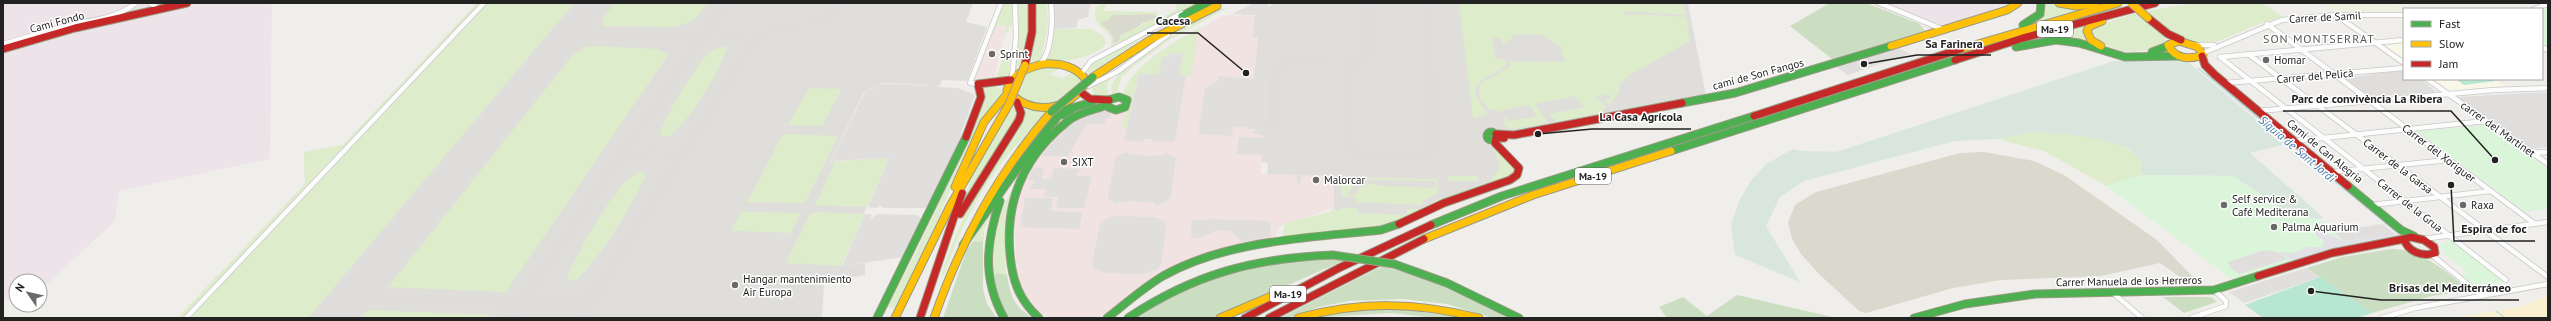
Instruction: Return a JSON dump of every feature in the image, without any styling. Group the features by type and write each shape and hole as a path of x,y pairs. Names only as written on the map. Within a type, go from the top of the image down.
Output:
{"main road":[{"name":"Camí Fondo","path":"3,49 74,28 187,3"},
{"path":"895,318 950,206 1009,104 1025,65 1032,32 1032,3"},
{"path":"934,318 954,257 972,219 994,181 1019,146 1051,112 1093,77 1153,33 1206,3"},
{"name":"camí de Son Fangos","path":"1107,318 1170,272 1199,261 1259,245 1391,227 1440,205 1510,180 1518,173 1518,166 1495,143 1496,136 1514,135 1735,93 1944,30 2010,9 2018,3"},
{"path":"1952,52 1962,46 2032,22 2041,13 2041,3"},
{"path":"2059,3 2076,6 2099,3"},
{"name":"Ma-19","path":"1245,318 1332,271 1419,229 1514,192 1952,52 2118,3"},
{"path":"2131,3 2159,28"},
{"name":"Ma-19","path":"1269,318 1396,251 1511,204 2071,24 2155,3"},
{"path":"2162,3 2093,24 2089,27 2087,32 2098,44 2120,53 2150,52 2169,44 2187,43"},
{"path":"1108,66 1168,30 1217,6"},
{"name":"Camí de Can Alegria","path":"2159,28 2168,36 2171,51 2215,75 2401,230"},
{"name":"Camí de Can Alegria","path":"2159,28 2187,43 2202,55 2206,65 2215,75"},
{"path":"1958,60 2051,40 2079,43 2125,57 2183,57 2202,55"},
{"path":"877,318 959,155 981,97 978,84 987,84 1011,79 1024,70 1038,65 1063,65 1082,73 1087,81 1084,90 1068,102 954,257"},
{"path":"950,206 952,194 984,122 1008,92 1011,79"},
{"path":"946,243 969,197 1019,120 1021,113 1017,102 1008,92 987,84"},
{"path":"1084,90 1092,100 1107,105"},
{"path":"1017,102 1042,108 1068,102 1092,102 1107,105"},
{"path":"1055,120 1075,107 1092,102"},
{"path":"1040,318 1022,302 1013,283 1008,226 1012,204 1032,164 1060,128 1075,116 1107,105"},
{"path":"920,318 952,222 976,160"},
{"path":"1004,318 996,307 990,291 988,257 992,223 1010,179"},
{"path":"2388,244 2432,255 2435,253 2434,247 2420,238 2401,230"},
{"path":"2401,230 2405,238 2406,246 2412,250"},
{"path":"2388,244 2405,238 2420,238"},
{"name":"Carrer Manuela de los Herreros","path":"1914,318 1965,304 2008,297 2110,291 2187,292 2214,290 2332,253 2388,244"},
{"path":"1128,318 1173,289 1220,270 1266,259 1333,255 1394,264 1447,283 1519,318"},
{"path":"1220,318 1311,278 1332,271"},
{"path":"1298,318 1349,306 1384,303 1446,309 1479,318"}],"street":[{"path":"3,44 66,26 114,16 126,11 136,3"},
{"path":"150,3 159,10"},
{"path":"186,318 484,3"},
{"path":"978,84 970,83 1001,3"},
{"path":"1011,79 1016,37 1015,3"},
{"path":"1038,65 1045,59 1050,33 1051,3"},
{"path":"1082,73 1091,61 1170,19 1206,3"},
{"path":"1084,90 1117,72 1158,42 1224,3"},
{"path":"1879,3 1944,30"},
{"path":"2537,8 2548,4"},
{"path":"2336,15 2403,62"},
{"name":"Carrer de Samil","path":"2202,55 2267,24 2301,17 2336,15 2403,15"},
{"name":"Carrer del Xoriguer","path":"2267,24 2534,224"},
{"path":"2248,54 2299,48 2403,40"},
{"name":"Carrer de Samil","path":"2187,43 2207,46 2227,43"},
{"name":"Carrer de la Grua","path":"2248,54 2220,57 2506,280"},
{"name":"Carrer de la Garsa","path":"2248,54 2548,277"},
{"name":"Carrer del Pelicà","path":"2225,83 2403,68"},
{"path":"2428,80 2448,94"},
{"path":"2258,111 2448,94 2548,88"},
{"name":"carrer del Martinet","path":"2448,94 2548,164"},
{"path":"2294,141 2486,121"},
{"path":"2532,153 2548,152"},
{"path":"2332,172 2448,160"},
{"path":"2372,205 2490,191"},
{"path":"2420,238 2437,238 2548,222"},
{"path":"2434,247 2437,238"},
{"path":"2432,255 2482,296"},
{"path":"2382,318 2415,308 2548,284"},
{"path":"2191,318 2226,306 2226,301 2214,290"},
{"path":"2110,291 2142,318"}],"shaded area":[{"path":"3,3 146,3 155,9 3,47"},
{"path":"190,3 272,3 270,159 119,191 115,221 48,283 48,273 8,273 8,299 3,301 3,50 49,36"},
{"path":"477,3 973,3 966,22 987,27 967,81 942,80 940,85 883,83 864,92 830,162 888,158 841,266 865,263 865,275 824,282 822,318 178,318 305,184 304,152 343,145"},
{"path":"1054,3 1091,3 1088,17 1078,20 1076,28 1054,29"},
{"path":"1254,3 1268,3 1268,8 1255,15 1232,14"},
{"path":"1275,3 1688,3 1706,96 1507,135 1501,130 1485,131 1482,138 1508,160 1513,174 1410,216 1334,234 1334,181 1332,181 1332,176 1301,175 1300,183 1297,183 1297,175 1267,174 1268,166 1267,163 1262,162 1262,155 1237,154 1239,137 1263,138 1268,80 1254,79 1258,38 1253,37 1255,15"},
{"path":"1869,3 2012,3 1930,30 1921,23"},
{"path":"1153,14 1158,17 1141,24 1141,26 1120,36 1121,40 1113,44 1113,37 1100,24 1112,15"},
{"path":"1224,15 1272,16 1261,174 1341,170 1337,207 1278,227 1276,239 1233,247 1173,266 1098,318 1049,318 1026,304 1017,275 1013,209 1027,176 1041,155 1067,123 1104,109 1123,111 1133,80 1181,40"},
{"path":"994,26 1006,26 1004,34 1007,35 1001,42 1003,44 993,82 973,82"},
{"path":"2403,43 2403,58 2385,46"},
{"path":"1898,47 1910,54 1848,75 1835,66"},
{"path":"1170,53 1183,53 1179,75 1186,75 1175,141 1153,142 1153,139 1143,139 1143,142 1124,140 1139,74 1159,75 1162,57 1169,57"},
{"path":"2174,57 2189,63 2285,144 2250,153 2324,218 2316,219 2291,215 2233,176 2142,175 2141,161 2128,148 2099,139 2065,134 2032,132 1997,139 1955,141 1804,181 1780,197 1766,226 1800,282 1735,255 1731,225 1739,201 1750,182 1766,164 1793,149 1804,151 1836,152 2114,61"},
{"path":"2403,70 2403,80 2422,80 2436,92 2370,97 2344,78"},
{"path":"1218,76 1268,80 1264,136 1252,133 1257,129 1247,129 1247,127 1233,127 1232,136 1198,134 1205,88 1218,80"},
{"path":"2434,80 2496,80 2505,86 2450,91"},
{"path":"882,84 939,85 939,87 958,88 975,95 954,153 928,206 925,208 884,208 881,206 876,208 868,207 889,158 831,161 865,92"},
{"path":"2548,92 2548,147 2532,149 2458,97"},
{"name":"SIXT","path":"1102,111 1111,112 1110,118 1106,118 1105,123 1101,124 1086,124 1068,156 1041,156 1074,119"},
{"path":"1129,152 1129,154 1147,156 1163,155 1166,153 1176,158 1171,197 1165,203 1154,206 1155,203 1132,201 1119,202 1118,204 1109,200 1108,195 1115,159 1121,154"},
{"path":"1984,152 2034,161 2064,175 2157,240 2199,283 2198,286 2194,287 2160,263 2101,276 2001,280 1953,288 1866,313 1859,311 1819,274 1801,254 1792,239 1788,222 1795,205 1816,192 1960,153"},
{"path":"1034,168 1044,168 1042,179 1051,179 1054,168 1079,169 1077,176 1092,176 1084,208 1056,208 1058,197 1044,197 1046,189 1030,189 1035,180 1028,179"},
{"path":"1025,198 1053,198 1051,211 1083,212 1079,229 1020,227"},
{"path":"865,214 872,214 870,219 878,214 917,215 921,218 903,257 842,266"},
{"path":"1115,216 1155,217 1165,222 1166,228 1161,264 1157,270 1142,274 1104,273 1094,268 1092,263 1100,225 1106,219"},
{"path":"1208,219 1268,221 1271,224 1270,235 1269,237 1242,242 1230,231 1218,230 1199,238 1190,238 1192,221"},
{"name":"Palma Aquarium","path":"2383,224 2397,235 2344,241 2332,231"},
{"path":"2316,229 2344,241 2401,234 2401,237 2327,251 2294,261 2278,252 2294,253 2308,247 2323,247 2324,241 2316,235"},
{"path":"731,231 791,233 782,251 721,249"},
{"path":"2264,250 2278,252 2288,259 2239,274 2230,267 2228,262"},
{"path":"2306,268 2320,277 2244,303 2229,292"}],"green space":[{"path":"477,3 481,3 182,318 177,318 305,184 304,152 343,145"},
{"path":"487,3 574,3 308,318 189,318"},
{"path":"615,3 708,3 693,21 675,27 604,26 602,23 604,20 602,19"},
{"path":"1003,3 1012,3 1012,26 1009,26 1009,31 1004,34 1007,26 997,25 991,37"},
{"path":"1017,3 1026,3 1027,29 1025,48 1015,72 1018,40"},
{"path":"1036,3 1047,3 1048,27 1040,63 1031,65 1037,21"},
{"path":"1106,3 1104,11 1158,12 1157,15 1164,16 1176,10 1177,3 1201,3 1111,47 1111,37 1096,20 1095,12 1097,6","holes":["1153,14 1157,17 1119,36 1121,40 1114,44 1111,32 1101,24 1101,22 1109,20 1112,15"]},
{"path":"1459,3 1683,3 1686,15 1625,11 1624,14 1631,16 1636,14 1686,17 1690,41 1631,74 1620,84 1620,90 1610,105 1603,100 1611,98 1609,94 1595,97 1606,106 1602,113 1556,122 1549,114 1584,107 1575,96 1535,104 1548,123 1511,129 1504,125 1505,115 1509,121 1537,116 1529,105 1501,110 1503,113 1489,109 1479,97 1480,84 1509,67 1511,61 1564,62 1561,47 1543,35 1512,34 1513,38 1502,44 1501,38 1493,38 1495,59 1504,59 1507,64 1503,68 1485,78 1476,86 1475,92 1477,98 1488,114 1473,119"},
{"path":"1830,3 1866,3 1920,24 1925,31 1832,59 1790,26"},
{"path":"2043,3 2101,4 2031,24 2044,13"},
{"path":"2194,3 2262,3 2284,17 2261,23 2214,42 2201,43 2186,39 2168,29 2146,11"},
{"path":"2321,3 2391,3 2403,9 2403,12 2337,12"},
{"path":"1225,7 1227,8 1171,39 1133,67 1122,77 1116,94 1112,95 1111,85 1118,75 1182,29"},
{"path":"2548,8 2548,49 2543,46 2543,10"},
{"path":"2137,13 2162,34 2165,38 2164,44 2144,50 2124,51 2106,45 2091,31 2095,26"},
{"path":"2099,20 2089,24 2084,30 2088,39 2096,46 2101,48 2081,42 2054,38 2009,46"},
{"path":"1161,26 1087,75 1089,67 1095,62"},
{"path":"1199,28 1191,77 1179,75 1183,53 1170,53 1159,75 1139,74 1127,128 1122,128 1126,109 1131,104 1130,99 1123,94 1135,74 1166,48"},
{"path":"1054,29 1092,29 1104,37 1106,44 1100,49 1086,56 1071,60 1048,62 1047,51"},
{"path":"595,46 658,49 668,55 506,292 388,287 573,55 586,47"},
{"path":"722,47 728,47 717,71 696,106 670,136 660,136 672,108 687,82 706,55 710,51"},
{"path":"2101,48 2123,54 2107,51"},
{"path":"2166,50 2171,53 2151,54"},
{"path":"2123,54 2134,55 2139,55 2129,56"},
{"path":"1003,57 1009,60 1009,76 1006,81 995,82"},
{"path":"1041,67 1061,67 1050,75 1063,78 1074,71 1082,82 1059,100 1046,104 1038,104 1017,99 1011,85 1023,73"},
{"path":"1110,79 1107,88 1109,97 1094,98 1092,86"},
{"path":"2457,80 2496,81 2464,85"},
{"path":"990,86 1001,89 1004,93 972,138 936,223 895,308 886,307 915,254 954,171 981,87"},
{"path":"809,88 842,89 822,126 788,125"},
{"path":"1013,105 1017,111 1016,121 964,198 972,177"},
{"path":"1023,109 1045,111 1037,123 1007,156 978,198 956,243 944,275 941,275 957,231 967,210 988,169"},
{"path":"1064,117 1067,118 1013,192 1005,267 1007,275 998,273 993,275 995,239 1004,206 1011,190 1029,160 1051,130"},
{"path":"2487,125 2548,168 2548,209 2524,212 2416,131"},
{"path":"2032,132 2074,134 2106,140 2120,145 2131,151 2140,160 2142,165 2142,175 2106,186 2044,151 1997,139"},
{"path":"783,134 838,136 805,203 747,202"},
{"path":"1492,145 1515,168 1511,177 1412,217 1381,227 1282,239 1285,223 1330,212 1334,208 1338,211 1343,208 1358,208 1358,213 1407,215 1407,209 1420,209 1437,200 1489,182 1500,168"},
{"path":"889,158 867,207 815,205 834,164 831,162"},
{"path":"642,171 646,175 632,203 608,242 579,278 575,281 568,280 567,276 599,217 621,187 632,176"},
{"path":"2142,175 2233,176 2291,215 2316,219 2343,230 2333,232 2351,246 2327,251 2233,280 2106,186"},
{"path":"1448,176 1478,176 1478,181 1449,181 1447,180"},
{"path":"1341,177 1437,179 1438,193 1424,200 1422,205 1356,202 1356,197 1341,196","holes":["1365,180 1435,181 1436,188 1382,186 1371,183 1359,188 1354,196 1348,194 1354,184"]},
{"path":"994,209 984,230 984,241 973,242 967,249"},
{"path":"741,212 800,214 791,233 731,231"},
{"path":"815,212 865,214 841,266 786,263 809,215"},
{"path":"2453,240 2505,281 2474,288 2459,275 2469,273 2444,254 2440,245"},
{"path":"983,241 983,289 987,304 997,318 943,318 967,249 973,242"},
{"path":"2391,249 2402,250 2423,257 2443,269 2469,290 2432,296 2372,313 2307,268 2342,257"},
{"path":"1321,258 1345,260 1213,318 1135,318 1180,290 1239,268"},
{"path":"1383,266 1443,284 1514,318 1493,318 1447,304 1402,299 1349,301 1319,307 1288,318 1280,318"},
{"path":"998,273 1007,275 1012,295 1017,305 1026,314 1033,318 1009,318 1005,314 999,304 993,281 993,275"},
{"path":"2320,277 2372,313 2357,318 2263,318 2245,305"},
{"path":"1737,295 1837,318 1667,318 1659,307 1683,297 1707,316"},
{"path":"2163,297 2211,297 2217,302 2184,313"},
{"path":"1392,308 1465,318 1435,318 1391,313 1312,318 1350,310"},
{"path":"368,310 490,315 487,318 361,318"}],"sand":[{"path":"2548,296 2548,318 2452,318 2519,307"}],"waterway":[{"name":"Síquia de Sant Jordi","path":"2198,68 2395,231"},
{"name":"Síquia de Sant Jordi","path":"2496,311 2505,318"}],"taxiway":[{"path":"701,38 725,3"},
{"path":"781,28 810,24 828,17 837,3"},
{"path":"1273,127 1278,64 1284,62 1343,64 1363,60 1369,56 1368,3"},
{"path":"1355,62 1348,69 1349,149 1365,155 1390,158 1415,158 1431,154 1435,148 1426,3"},
{"path":"714,20 712,26 719,32 739,34 781,28"},
{"path":"578,23 580,31 592,36 690,39 701,38"},
{"path":"581,318 751,45 764,34 781,28"},
{"path":"701,38 707,37"},
{"path":"521,304 701,38"},
{"path":"618,162 638,153 661,151 675,156 676,165"},
{"path":"521,304 564,305 580,302 596,293"},
{"path":"379,299 521,304"},
{"path":"511,318 521,304"}],"runway":[{"path":"336,318 594,3"}],"traffic: fast":[{"path":"1182,16 1207,3"},
{"path":"2023,25 2040,14 2041,3"},
{"path":"2016,47 2056,40 2079,43 2125,57 2180,56"},
{"path":"1682,103 1735,93 1891,46"},
{"path":"2152,52 2168,46"},
{"path":"1671,151 1955,60"},
{"path":"1051,112 1093,77"},
{"path":"1119,97 1127,100 1125,107 1116,110 1108,107 1108,100 1119,97"},
{"path":"963,245 1022,162 1069,102"},
{"path":"1063,115 1075,107 1092,102"},
{"path":"1039,318 1026,305 1021,297 1017,290 1012,273 1008,228 1013,199 1024,174 1049,139 1072,118 1107,105"},
{"path":"1431,225 1502,196 1754,116"},
{"path":"1489,132 1493,132 1495,136 1493,140 1489,140 1487,138 1487,134 1489,132"},
{"path":"877,318 966,137"},
{"path":"2348,186 2401,230 2414,236"},
{"path":"1000,201 991,231 987,261 991,290 996,304 1004,318"},
{"path":"1107,318 1154,282 1171,272 1195,262 1246,248 1301,239 1381,230 1399,224"},
{"path":"1128,318 1152,302 1176,289 1200,278 1225,270 1251,263 1277,259 1333,255"},
{"path":"1333,255 1394,264"},
{"path":"1394,264 1447,283 1519,318"},
{"path":"1914,318 1965,304 2035,294 2214,290 2258,276"}],"traffic: slow":[{"path":"1891,46 2007,10 2018,3"},
{"path":"2059,3 2076,6 2095,4"},
{"path":"1961,49 2118,3"},
{"path":"2131,3 2148,18"},
{"path":"1093,77 1150,40 1217,6"},
{"path":"2101,46 2091,40 2087,31 2090,26 2102,21"},
{"path":"2179,41 2198,47 2203,55 2193,58 2183,58 2178,56 2170,50 2168,45 2179,41"},
{"path":"1043,64 1068,66 1078,71 1087,81 1081,91 1072,100 1062,105 1050,108 1037,108 1026,105 1015,99 1007,90 1012,79 1020,72 1043,64"},
{"path":"1009,104 1025,65"},
{"path":"955,187 984,122 1008,93"},
{"path":"895,318 950,206 1009,104"},
{"path":"934,318 944,288 981,208 1012,159 1051,112"},
{"path":"1424,239 1533,195 1671,151"},
{"path":"1220,318 1281,292"},
{"path":"1298,318 1343,307 1388,304 1434,308 1479,318"}],"traffic: jam":[{"path":"3,49 75,28 187,3"},
{"path":"1025,65 1032,32 1032,3"},
{"path":"1955,60 2023,38 2155,3"},
{"path":"2148,18 2168,34 2181,40"},
{"path":"1754,116 1961,49"},
{"path":"2202,56 2205,65 2215,75 2348,186"},
{"path":"966,137 981,97 978,84 1011,80"},
{"path":"1082,93 1090,99 1109,100"},
{"path":"960,214 1019,120 1021,113 1017,102"},
{"path":"1496,134 1514,135 1682,103"},
{"path":"1399,224 1444,203 1510,180 1517,175 1519,168 1495,143 1496,138 1504,138"},
{"path":"920,318 962,193"},
{"path":"1245,318 1339,268 1431,225"},
{"path":"2258,276 2332,253 2388,244 2411,237 2424,240 2434,247 2435,253 2427,255 2412,251 2406,246 2404,239"},
{"path":"1269,318 1424,239"}],"place":[{"name":"Sprint","path":"992,54"},
{"name":"Homar","path":"2266,60"},
{"name":"Sa Farinera","path":"1864,64"},
{"name":"Cacesa","path":"1246,73"},
{"name":"La Casa Agrícola","path":"1538,134"},
{"name":"Parc de convivència La Ribera","path":"2495,160"},
{"name":"SIXT","path":"1064,162"},
{"name":"Malorcar","path":"1316,180"},
{"name":"Espira de foc","path":"2451,185"},
{"name":"Self service & Café Mediterana","path":"2224,205"},
{"name":"Raxa","path":"2463,205"},
{"name":"Palma Aquarium","path":"2274,227"},
{"name":"Hangar mantenimiento Air Europa","path":"735,285"},
{"name":"Brisas del Mediterráneo","path":"2311,291"}],"district":[{"name":"SON MONTSERRAT","path":"2319,39"}]}
